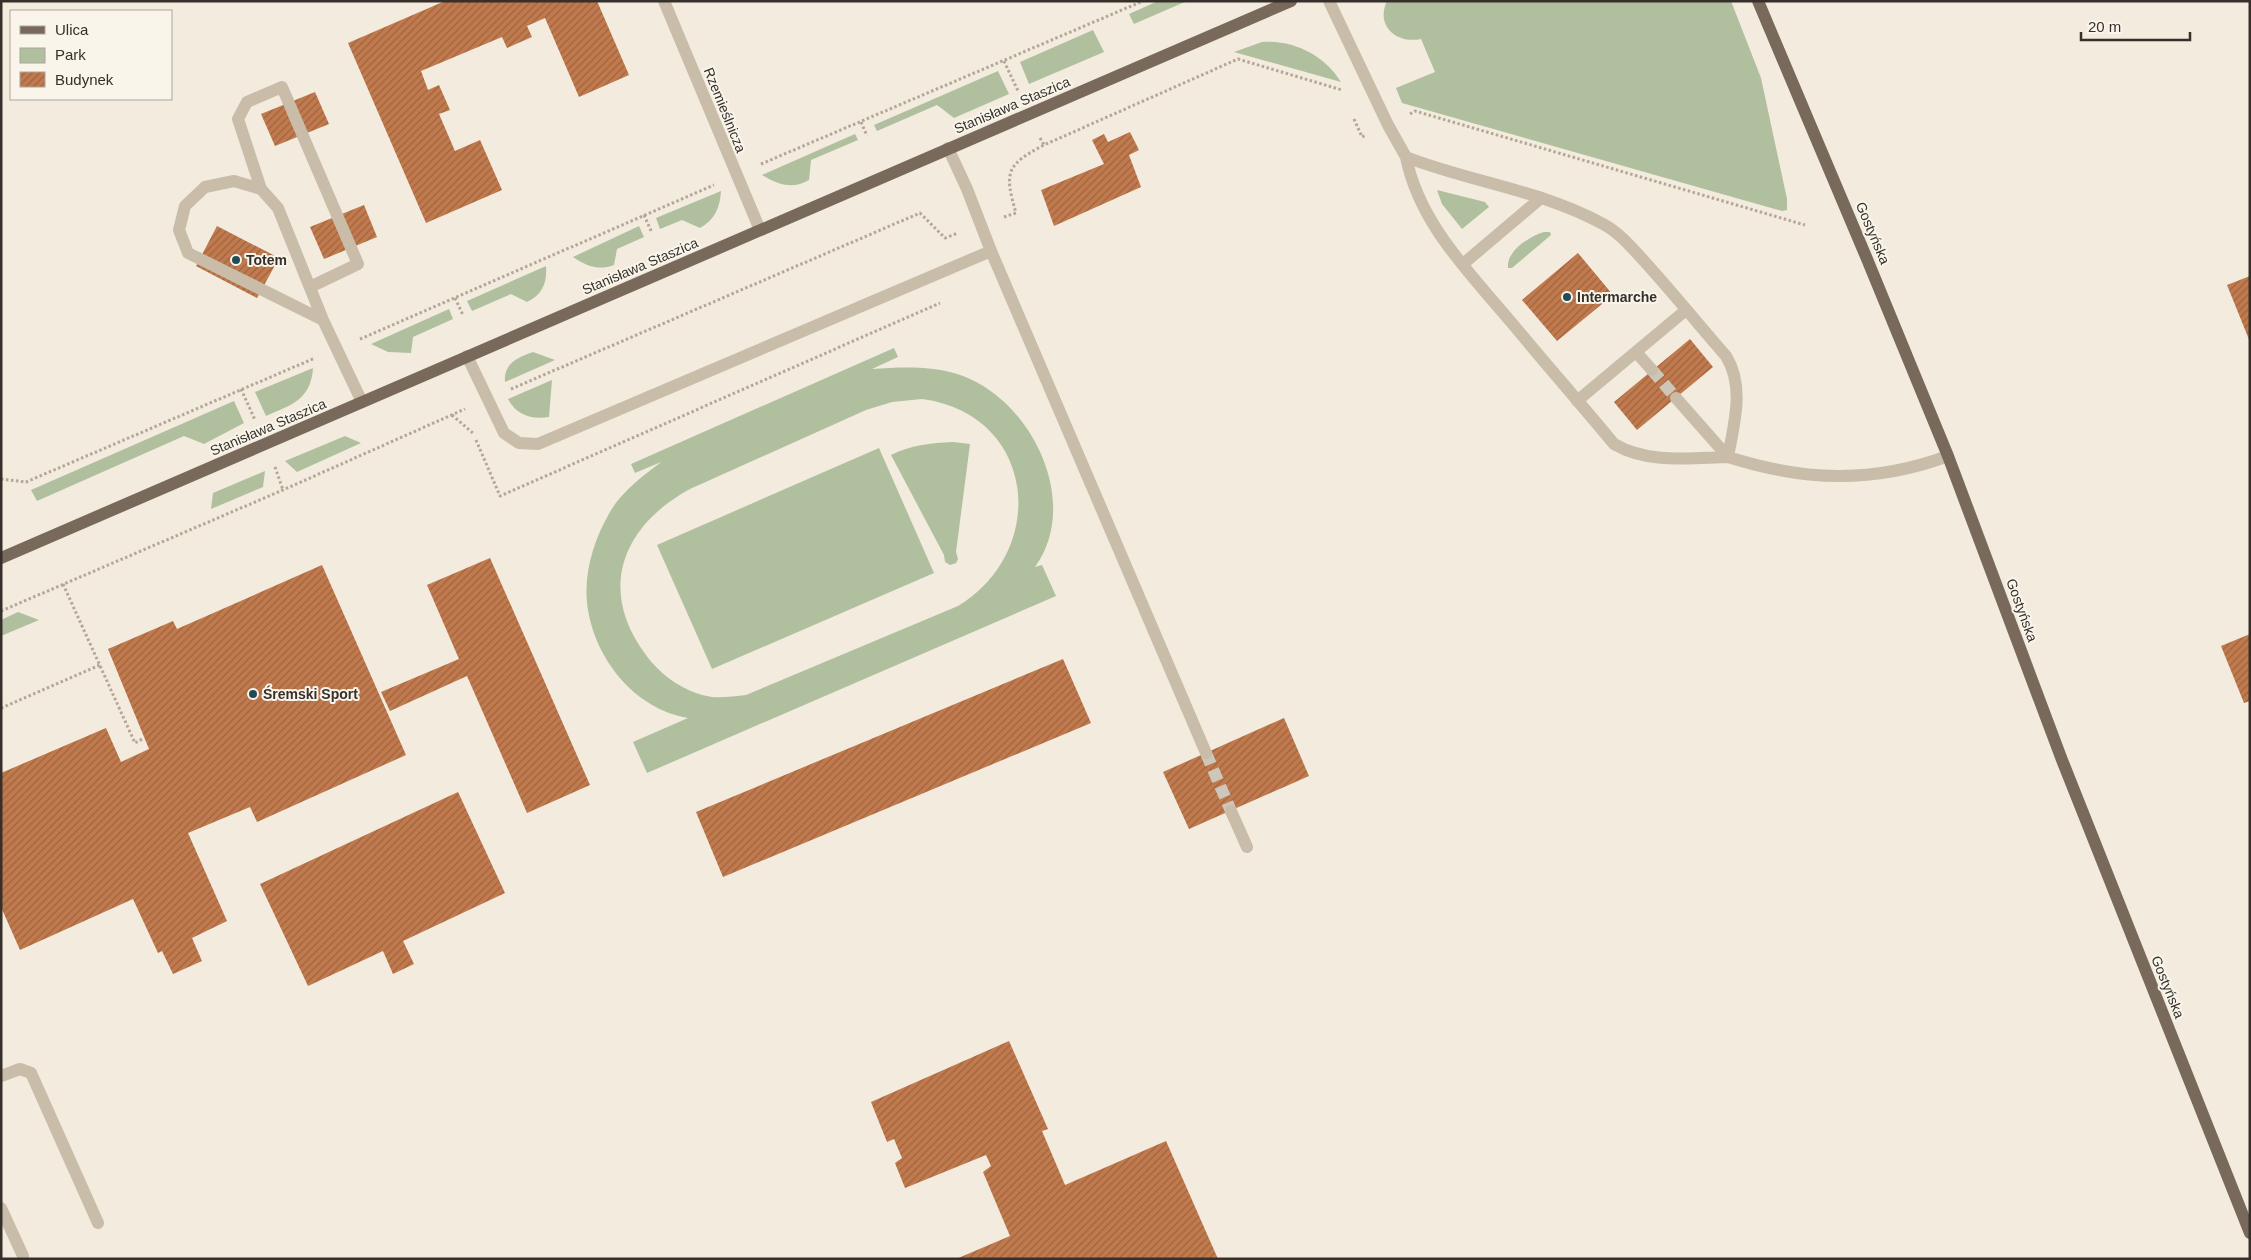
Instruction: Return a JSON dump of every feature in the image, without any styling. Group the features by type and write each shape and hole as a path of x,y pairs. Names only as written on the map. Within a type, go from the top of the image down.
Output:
{"main road":[{"name":"Stanisława Staszica","path":"1,558 1291,1"},
{"name":"Gostyńska","path":"1758,1 1948,456 2062,760 2250,1233"}],"street":[{"name":"Rzemieślnicza","path":"664,1 735,175 760,230"},
{"path":"1329,1 1388,125 1406,157 1411,183 1426,215 1463,264 1614,444 1624,450 1639,454 1672,458 1728,457 1781,471 1827,477 1884,474 1922,466 1948,456"},
{"path":"310,288 358,264 282,87 247,102 238,119 261,189 278,208 310,288 323,320 362,402"},
{"path":"948,148 967,189 990,251 1206,753"},
{"path":"1406,157 1541,198 1603,224 1621,237 1726,356 1733,367 1737,380 1736,411 1728,457"},
{"path":"261,189 234,181 205,187 185,206 179,230 188,253 323,320"},
{"path":"1463,264 1541,198"},
{"path":"467,356 504,433 519,443 538,444 990,251"},
{"path":"1577,401 1686,310"},
{"path":"1636,352 1652,370"},
{"path":"1676,398 1728,457"},
{"path":"1231,811 1247,847"},
{"path":"1,1076 20,1070 31,1073 98,1223"},
{"path":"1,1208 23,1256"}],"path":[{"path":"1,479 26,482 1142,1"},
{"path":"1002,217 1016,213 1009,187 1012,168 1018,159 1044,145 1238,59 1343,90 1346,98"},
{"path":"1004,61 1018,91"},
{"path":"1408,114 1415,111 1805,224"},
{"path":"1352,114 1362,137 1368,133"},
{"path":"861,122 868,136"},
{"path":"1038,134 1044,145"},
{"path":"506,391 920,213 945,238 958,233"},
{"path":"644,216 652,233"},
{"path":"455,298 463,315"},
{"path":"241,388 255,420"},
{"path":"1,611 283,490 466,408"},
{"path":"274,467 283,490"},
{"path":"63,584 135,743 144,738"},
{"path":"1,708 100,665"}],"green space":[{"path":"1158,1 1187,1 1134,24 1129,14"},
{"path":"1387,1 1731,1 1761,78 1787,199 1787,210 1782,211 1402,103 1396,88 1435,72 1421,39 1404,39 1390,31 1384,18"},
{"path":"1093,30 1104,52 1029,84 1020,62"},
{"path":"1262,42 1285,44 1307,51 1326,64 1341,82 1234,52"},
{"path":"998,71 1009,94 954,118 937,105 877,131 874,125"},
{"path":"855,134 858,140 811,160 809,180 803,183 785,185 762,175"},
{"path":"1437,190 1485,202 1489,207 1462,229 1442,204"},
{"path":"721,191 716,212 705,225 700,228 682,220 660,229 656,218"},
{"path":"639,226 644,237 617,249 614,265 603,268 593,267 573,257"},
{"path":"1544,232 1550,232 1551,235 1512,268 1508,268 1511,256 1520,245"},
{"path":"546,266 545,283 540,292 532,299 527,302 511,294 472,311 467,301"},
{"path":"449,309 453,319 413,337 411,353 388,352 371,344"},
{"path":"894,348 898,357 872,369 922,368 958,374 993,393 1014,412 1031,435 1044,461 1051,488 1053,516 1048,542 1035,567 1042,565 1056,596 647,773 633,742 688,718 668,713 650,704 634,692 607,661 591,623 586,591 591,556 604,522 626,491 661,462 635,473 631,464","holes":["922,399 960,410 989,430 1008,456 1017,487 1017,520 1007,552 988,582 958,606 746,695 712,697 693,692 675,682 652,663 631,631 623,607 620,584 624,562 633,541 648,521 667,504 690,489 866,410 892,402"]},
{"path":"533,352 555,360 505,382 505,375 509,365 522,356"},
{"path":"313,368 311,379 304,394 298,400 266,416 255,392"},
{"path":"552,380 549,417 537,418 520,413 508,399"},
{"path":"234,401 244,423 204,444 184,436 37,501 31,490"},
{"path":"345,436 361,443 297,472 285,461"},
{"path":"953,442 970,444 956,552 958,559 956,563 950,565 945,562 944,555 891,455 921,445"},
{"path":"879,448 934,573 712,669 657,545"},
{"path":"265,471 263,487 211,509 213,493"},
{"path":"18,612 39,620 1,636 1,620"}],"building":[{"path":"445,1 597,1 629,75 579,97 545,18 527,26 532,37 507,48 502,37 421,71 428,90 439,85 450,110 439,114 455,151 480,140 502,190 426,223 348,43"},
{"path":"315,92 329,124 275,146 261,114"},
{"path":"1130,132 1139,150 1129,155 1141,187 1054,226 1041,190 1104,164 1092,140 1104,134 1108,142"},
{"path":"364,205 377,237 324,259 310,227"},
{"path":"217,226 279,258 257,298 196,266"},
{"name":"Intermarche","path":"1578,253 1613,295 1557,341 1522,300"},
{"path":"2250,276 2250,342 2227,285"},
{"path":"1690,339 1713,367 1637,430 1614,402"},
{"path":"490,558 590,785 527,813 467,676 390,711 381,692 459,659 427,585"},
{"path":"322,565 406,755 257,822 250,807 188,833 227,921 192,938 202,961 173,974 162,951 158,953 133,899 20,950 1,907 1,773 106,728 121,762 149,749 108,649 173,621 177,629"},
{"path":"2250,634 2250,701 2244,703 2221,646"},
{"path":"1063,659 1091,723 723,877 696,812"},
{"path":"1284,718 1309,776 1189,829 1163,772"},
{"path":"458,792 505,893 403,941 414,964 393,974 383,951 308,986 260,884"},
{"path":"1009,1041 1048,1129 1042,1131 1065,1185 1166,1141 1218,1259 956,1259 1010,1236 983,1172 991,1166 986,1155 905,1188 895,1163 902,1158 894,1139 887,1142 871,1102"}],"tunnel":[{"path":"1652,370 1676,398"},
{"path":"1206,753 1231,811"}],"place":[{"name":"Totem","path":"236,260"},
{"name":"Intermarche","path":"1567,297"},
{"name":"Śremski Sport","path":"253,694"}]}
